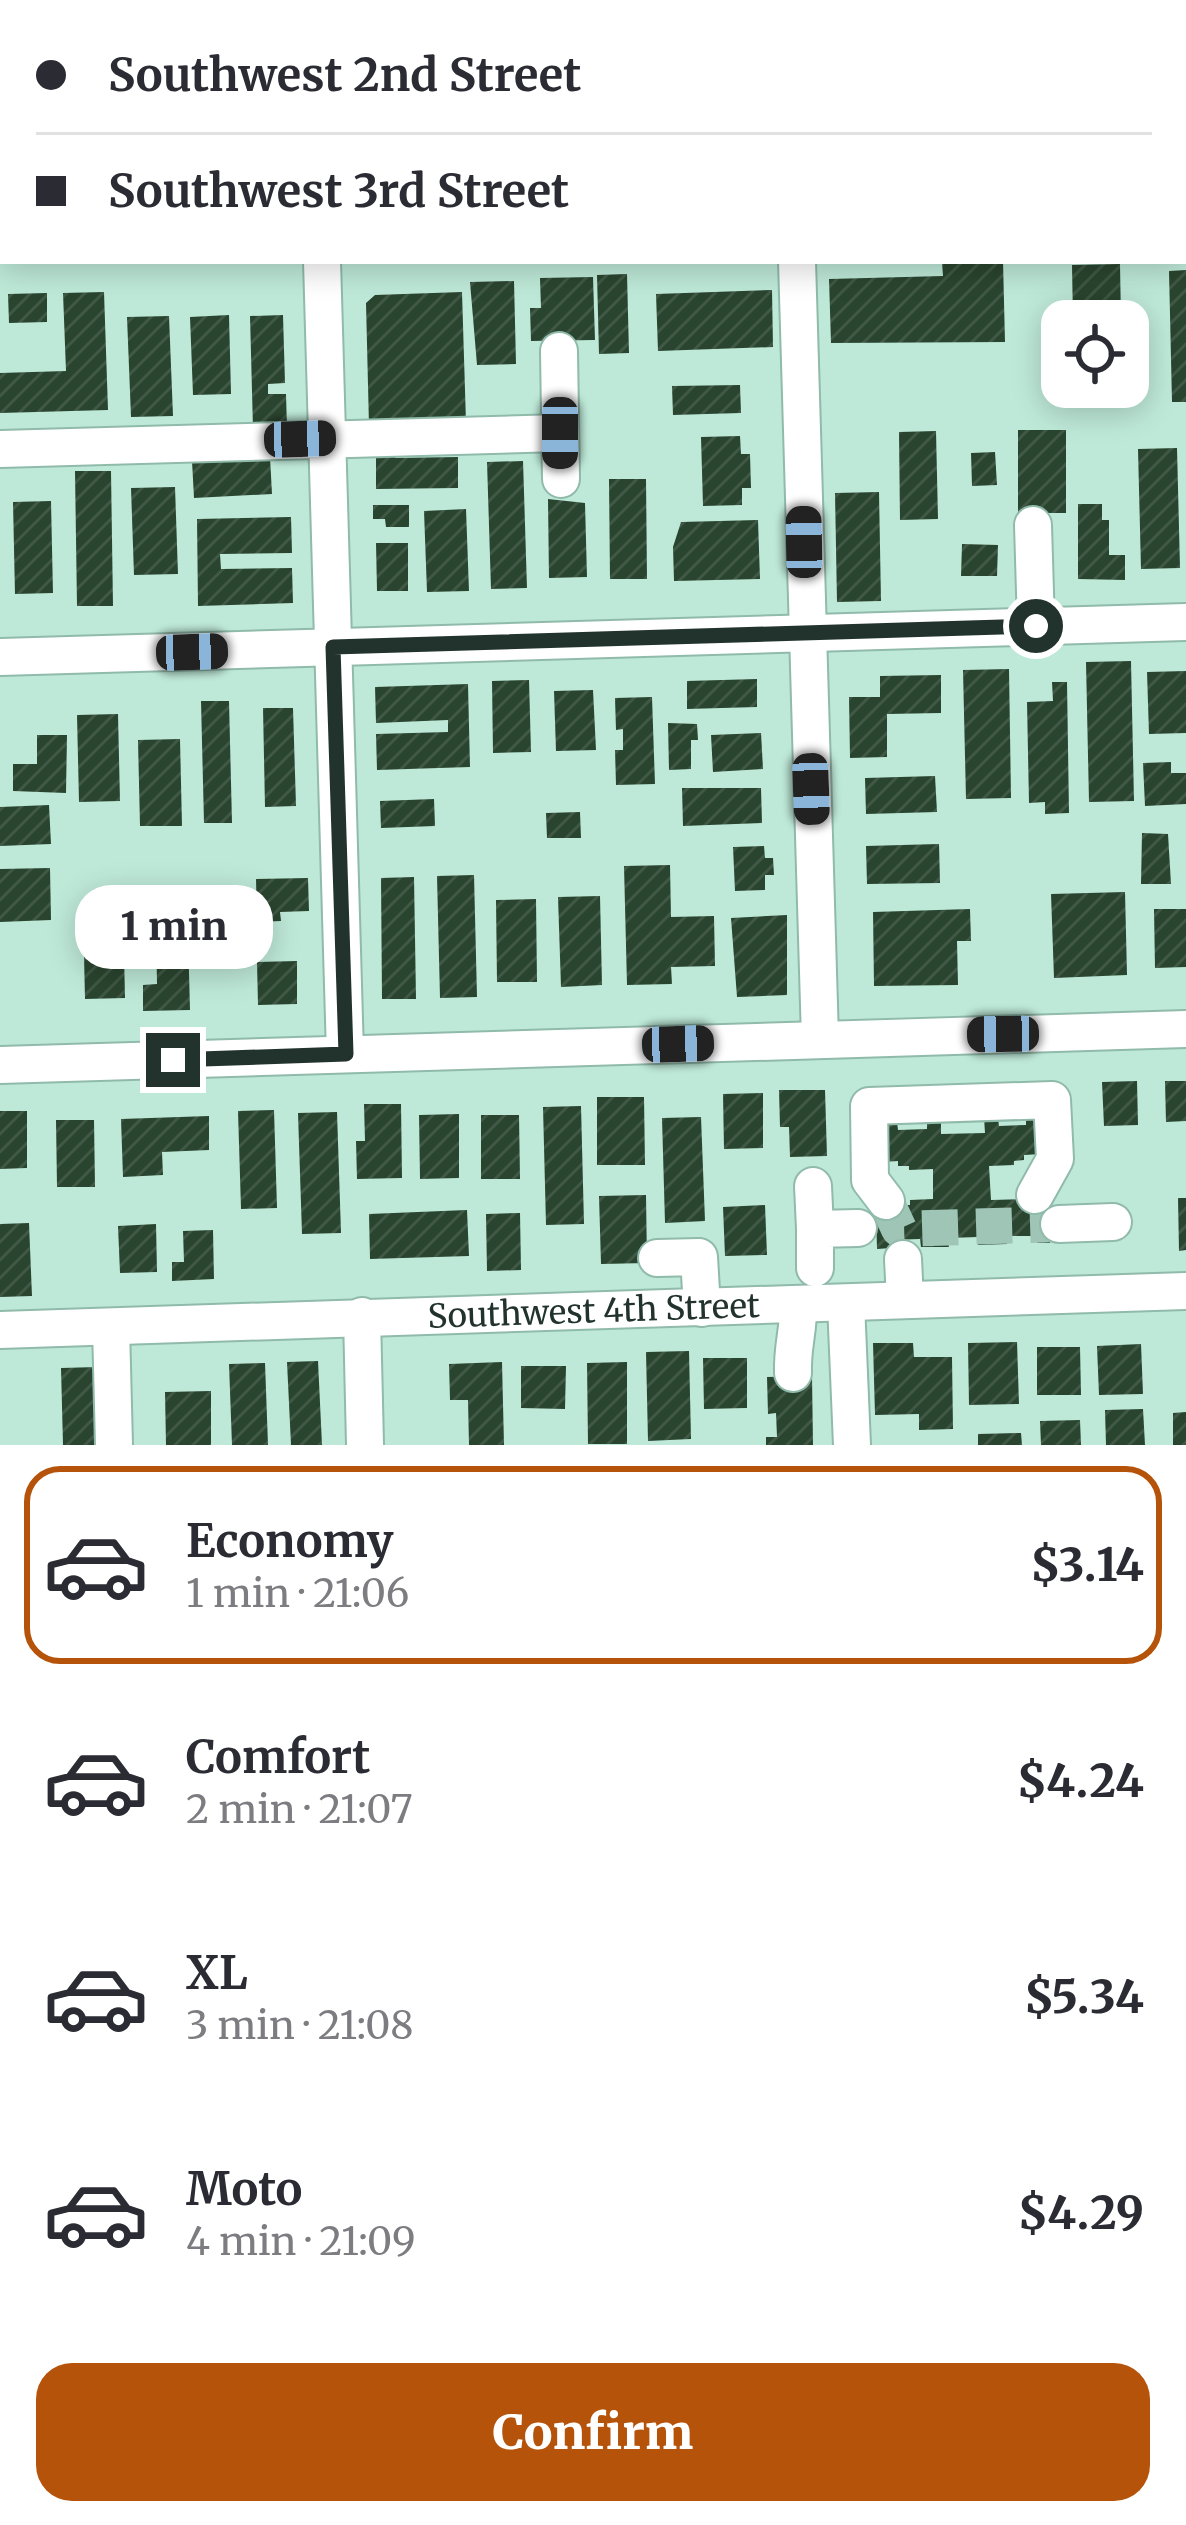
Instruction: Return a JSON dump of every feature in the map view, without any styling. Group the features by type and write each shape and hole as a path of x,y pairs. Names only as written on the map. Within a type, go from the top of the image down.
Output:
{"street":[{"path":"322,264 346,1054"},
{"path":"797,264 820,1040"},
{"path":"559,351 561,479"},
{"path":"0,448 560,433"},
{"path":"1033,525 1036,626"},
{"path":"0,657 1186,622"},
{"path":"0,1065 1186,1029"},
{"path":"886,1201 870,1180 869,1106 1052,1100 1055,1159 1035,1195"},
{"path":"814,1186 815,1268"},
{"path":"1059,1225 1113,1222"},
{"path":"815,1229 858,1228"},
{"path":"657,1258 699,1257 702,1307"},
{"path":"904,1259 905,1300"},
{"name":"Southwest 4th Street","path":"0,1330 1186,1291"},
{"path":"846,1303 852,1445"},
{"path":"794,1373 792,1341 799,1332 798,1304"},
{"path":"362,1316 365,1445"},
{"path":"112,1327 114,1445"}],"building":[{"path":"942,264 1003,264 1005,342 831,343 829,279 943,276"},
{"path":"1120,264 1121,300 1073,300 1072,265"},
{"path":"1186,270 1186,402 1172,402 1169,271"},
{"path":"627,274 629,353 599,354 597,275"},
{"path":"593,277 595,340 531,341 530,308 541,308 540,278"},
{"path":"514,281 516,364 477,365 470,282"},
{"path":"772,290 773,347 658,351 656,294"},
{"path":"104,292 108,410 0,413 0,373 66,371 63,293"},
{"path":"462,292 466,423 369,426 366,303 375,295"},
{"path":"47,293 47,322 9,323 8,294"},
{"path":"229,315 231,394 193,395 190,317"},
{"path":"283,315 285,383 268,384 268,394 286,394 287,428 253,429 250,316"},
{"path":"169,316 173,416 131,417 127,317"},
{"path":"740,385 741,413 673,415 672,386"},
{"path":"1018,430 1066,430 1066,513 1018,513"},
{"path":"936,431 938,519 900,520 899,432"},
{"path":"740,436 741,454 750,454 751,488 742,488 742,505 703,506 701,437"},
{"path":"376,447 395,447 395,458 458,457 458,488 376,489"},
{"path":"1177,448 1180,568 1141,569 1138,449"},
{"path":"995,452 997,485 972,486 971,453"},
{"path":"270,457 272,494 194,498 192,461"},
{"path":"523,461 527,588 491,589 487,462"},
{"path":"75,471 111,471 113,606 77,606"},
{"path":"609,479 646,479 647,579 610,579"},
{"path":"175,487 178,574 134,575 131,488"},
{"path":"879,492 881,601 837,602 835,493"},
{"path":"548,499 585,503 587,577 549,578"},
{"path":"51,501 53,593 15,594 13,502"},
{"path":"1078,504 1102,504 1102,520 1109,520 1109,555 1125,555 1125,580 1078,579"},
{"path":"373,505 409,505 409,527 386,527 385,519 373,519"},
{"path":"466,509 469,591 427,592 424,511"},
{"path":"291,517 292,553 220,554 221,569 292,568 293,603 198,606 197,519"},
{"path":"758,520 760,579 674,581 673,547 681,522"},
{"path":"376,543 408,543 408,591 377,591"},
{"path":"962,544 998,545 997,576 961,576"},
{"path":"1131,661 1134,801 1089,802 1086,662"},
{"path":"1009,669 1011,798 966,799 963,670"},
{"path":"1186,671 1186,733 1149,734 1147,672"},
{"path":"941,675 941,713 887,714 887,757 850,758 849,697 880,697 880,676"},
{"path":"757,679 757,707 687,709 687,681"},
{"path":"529,680 531,752 493,753 492,681"},
{"path":"1052,682 1067,682 1069,813 1045,814 1045,802 1029,803 1027,702 1053,701"},
{"path":"468,684 470,767 377,770 376,734 448,732 448,720 376,723 375,687"},
{"path":"593,690 596,750 556,751 554,691"},
{"path":"652,697 655,784 616,785 615,750 623,750 623,729 616,730 615,698"},
{"path":"201,701 229,701 232,823 204,823"},
{"path":"263,708 293,708 296,806 265,807"},
{"path":"118,714 120,801 79,802 77,715"},
{"path":"668,723 697,724 698,740 691,740 691,769 669,770"},
{"path":"761,733 763,769 713,772 711,735"},
{"path":"37,735 67,735 66,793 13,791 13,764 37,764"},
{"path":"180,739 182,826 140,826 138,740"},
{"path":"1171,762 1171,773 1186,773 1186,804 1145,806 1143,763"},
{"path":"935,776 937,812 866,814 865,778"},
{"path":"682,788 761,788 762,823 683,826"},
{"path":"434,799 435,826 381,828 380,801"},
{"path":"49,805 51,844 0,846 0,807"},
{"path":"580,812 581,838 547,838 546,813"},
{"path":"1142,833 1168,834 1171,884 1141,884"},
{"path":"939,844 940,883 867,884 866,846"},
{"path":"764,846 765,858 773,858 774,875 765,875 765,890 735,891 733,847"},
{"path":"670,865 671,917 714,916 715,966 671,967 672,984 627,985 624,866"},
{"path":"50,868 51,920 0,922 0,869"},
{"path":"474,875 477,997 440,998 437,876"},
{"path":"414,877 416,999 382,999 381,878"},
{"path":"308,878 309,911 280,912 281,921 257,922 256,879"},
{"path":"1125,892 1127,975 1054,978 1051,894"},
{"path":"600,896 602,985 561,987 558,897"},
{"path":"171,897 187,897 190,1010 143,1011 143,985 157,984 156,928 171,928"},
{"path":"536,899 537,982 497,982 496,900"},
{"path":"970,909 971,941 957,941 958,985 874,986 873,912"},
{"path":"1154,909 1186,909 1186,967 1155,968"},
{"path":"123,910 125,998 85,999 83,911"},
{"path":"787,915 787,995 737,997 731,918"},
{"path":"297,961 297,1004 258,1005 257,962"},
{"path":"1137,1081 1138,1125 1104,1126 1102,1082"},
{"path":"1165,1081 1186,1081 1186,1121 1166,1122"},
{"path":"779,1090 825,1090 827,1156 790,1157 789,1127 780,1127"},
{"path":"763,1093 763,1148 724,1149 723,1094"},
{"path":"597,1097 644,1097 645,1165 597,1165"},
{"path":"364,1104 401,1104 402,1178 357,1179 356,1141 365,1141"},
{"path":"581,1106 584,1224 546,1225 543,1107"},
{"path":"274,1110 277,1208 241,1209 238,1111"},
{"path":"0,1111 27,1111 27,1168 0,1169"},
{"path":"337,1112 341,1233 302,1234 298,1113"},
{"path":"459,1114 459,1178 420,1179 419,1115"},
{"path":"481,1115 519,1115 520,1179 481,1179"},
{"path":"209,1116 209,1150 162,1152 163,1175 123,1177 121,1119"},
{"path":"701,1117 705,1221 665,1223 662,1118"},
{"path":"984,1118 998,1118 999,1126 1026,1125 1026,1118 1041,1118 1042,1154 1024,1155 1014,1165 989,1166 991,1200 1034,1199 1049,1204 1050,1243 1037,1243 1037,1236 1007,1236 1007,1244 978,1245 978,1237 948,1238 949,1247 921,1247 920,1239 890,1240 891,1248 877,1249 876,1212 890,1205 910,1205 910,1200 933,1199 933,1169 909,1170 909,1166 898,1166 898,1161 883,1162 881,1123 897,1122 898,1130 927,1129 927,1121 941,1121 941,1134 985,1133"},
{"path":"56,1120 94,1120 95,1187 57,1187"},
{"path":"646,1195 647,1263 601,1264 599,1196"},
{"path":"1178,1198 1186,1198 1186,1250 1179,1251"},
{"path":"765,1205 767,1255 725,1256 723,1207"},
{"path":"467,1210 469,1256 370,1259 369,1214"},
{"path":"520,1213 521,1270 487,1271 486,1214"},
{"path":"29,1223 32,1296 0,1297 0,1224"},
{"path":"156,1224 157,1272 120,1273 118,1226"},
{"path":"213,1230 214,1279 172,1281 172,1262 184,1262 183,1231"},
{"path":"1017,1342 1019,1404 969,1405 968,1343"},
{"path":"873,1343 913,1343 914,1357 952,1357 953,1429 919,1430 919,1414 875,1415"},
{"path":"1141,1344 1143,1394 1099,1395 1097,1346"},
{"path":"1037,1347 1080,1347 1081,1395 1037,1395"},
{"path":"689,1351 691,1439 648,1441 646,1352"},
{"path":"703,1358 747,1358 747,1408 704,1409"},
{"path":"318,1361 322,1445 291,1445 287,1362"},
{"path":"502,1362 504,1445 469,1445 468,1400 450,1400 449,1364"},
{"path":"627,1362 627,1444 588,1444 587,1363"},
{"path":"265,1363 268,1445 232,1445 229,1364"},
{"path":"521,1366 566,1366 565,1409 521,1408"},
{"path":"97,1367 100,1445 63,1445 61,1368"},
{"path":"812,1376 813,1445 766,1445 766,1437 777,1437 776,1413 768,1414 767,1377"},
{"path":"211,1391 211,1445 166,1445 165,1392"},
{"path":"1143,1409 1145,1445 1106,1445 1105,1410"},
{"path":"1186,1412 1186,1445 1173,1445 1173,1413"},
{"path":"1080,1420 1081,1445 1041,1445 1040,1421"},
{"path":"1021,1433 1022,1445 978,1445 978,1434"}],"tunnel":[{"path":"886,1201 899,1229 1059,1224"}],"route":[{"path":"173,1060 346,1054 333,647 1036,626"}]}
